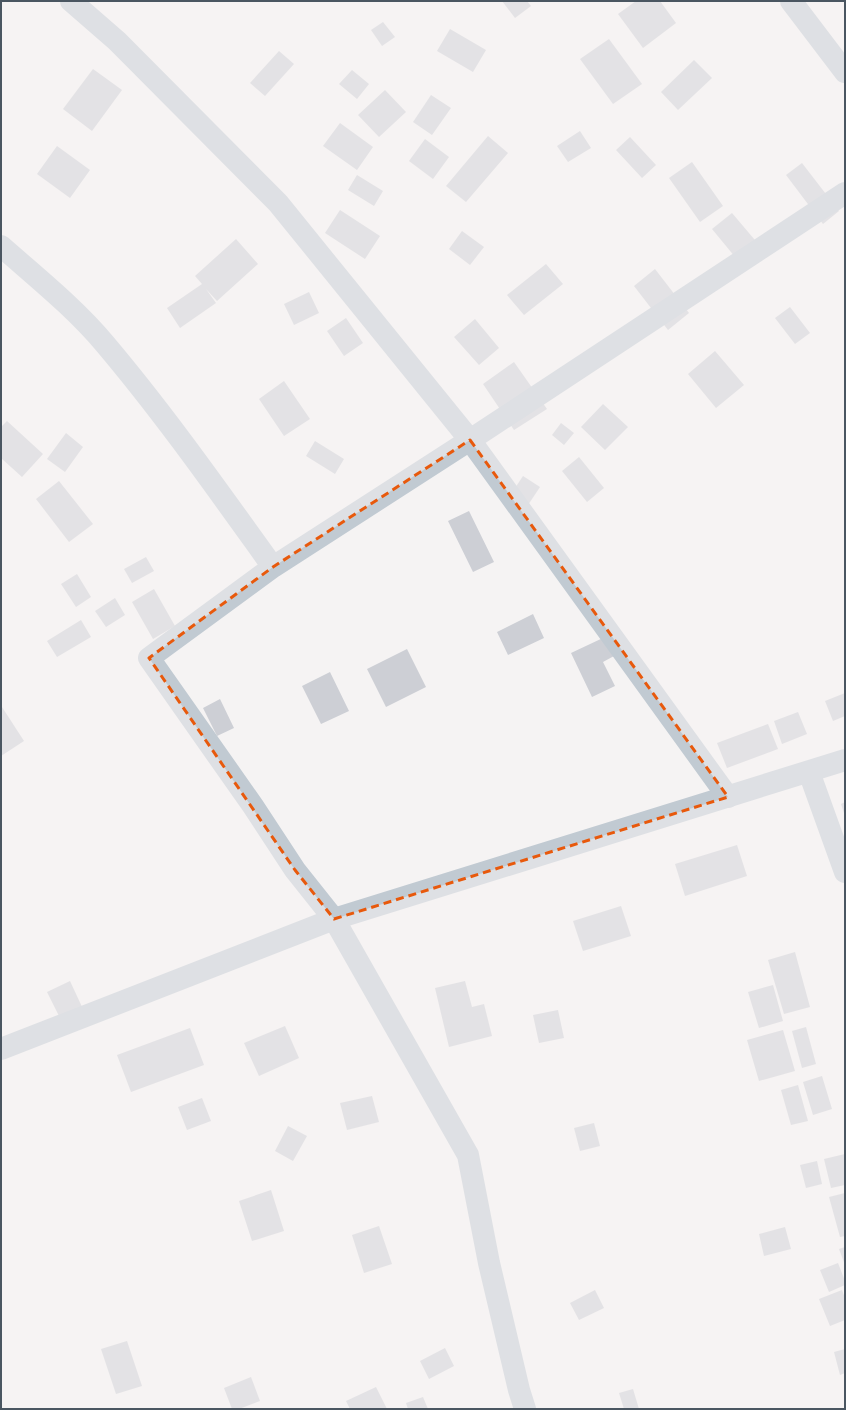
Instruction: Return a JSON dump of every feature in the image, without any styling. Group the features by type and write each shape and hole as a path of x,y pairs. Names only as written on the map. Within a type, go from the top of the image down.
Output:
{"street":[{"path":"70,1 118,41 278,203 470,440 728,797"},
{"path":"791,1 845,72"},
{"path":"525,1409 519,1390 489,1263 468,1155 334,919 295,870 253,806 149,658 274,567 845,193"},
{"path":"1,246 62,300 104,343 175,432 274,567"},
{"path":"1,1049 334,919 845,760"},
{"path":"809,772 845,872"}],"highlighted area":[{"path":"470,440 728,797 334,919 295,870 149,658 273,567"}],"building":[{"path":"502,1 527,1 531,6 515,18"},
{"path":"636,1 660,1 676,23 643,48 618,14"},
{"path":"383,22 395,37 382,46 371,30"},
{"path":"450,29 486,50 473,72 437,51"},
{"path":"609,39 642,84 613,104 580,59"},
{"path":"279,51 294,64 265,96 250,83"},
{"path":"694,60 712,78 678,110 661,92"},
{"path":"93,69 122,90 92,131 63,109"},
{"path":"352,70 369,84 357,99 339,84"},
{"path":"385,90 406,112 379,137 358,115"},
{"path":"431,95 451,108 432,135 413,122"},
{"path":"340,123 373,147 357,170 323,146"},
{"path":"580,131 591,148 568,162 557,146"},
{"path":"488,136 508,153 466,202 446,186"},
{"path":"630,137 656,165 642,178 616,150"},
{"path":"425,139 449,157 433,179 409,161"},
{"path":"57,146 90,170 70,198 37,174"},
{"path":"692,162 723,206 700,222 669,178"},
{"path":"802,163 839,211 823,224 786,175"},
{"path":"357,175 383,191 374,206 348,190"},
{"path":"340,210 380,236 365,259 325,233"},
{"path":"732,213 765,252 745,269 712,229"},
{"path":"462,231 484,247 470,265 449,249"},
{"path":"236,239 258,264 217,301 206,289 216,303 180,328 167,308 202,284 195,276"},
{"path":"546,264 563,284 524,315 507,295"},
{"path":"655,269 689,313 668,330 634,286"},
{"path":"309,292 319,313 294,325 284,304"},
{"path":"790,307 810,333 795,344 775,318"},
{"path":"346,318 363,343 344,356 327,331"},
{"path":"475,319 499,348 479,365 454,337"},
{"path":"715,351 744,385 716,408 688,374"},
{"path":"514,362 547,409 514,430 483,384"},
{"path":"284,381 310,419 284,436 259,399"},
{"path":"603,404 628,427 605,450 581,427"},
{"path":"7,421 43,454 22,477 1,458 1,427"},
{"path":"561,423 574,433 564,445 552,435"},
{"path":"66,433 83,447 65,472 47,459"},
{"path":"315,441 344,459 335,474 306,456"},
{"path":"579,457 604,488 587,502 562,471"},
{"path":"523,476 540,487 528,505 511,494"},
{"path":"59,481 93,524 69,542 36,499"},
{"path":"469,511 494,562 473,572 448,521"},
{"path":"146,557 154,571 132,583 124,569"},
{"path":"77,574 91,597 76,607 61,584"},
{"path":"154,589 175,626 153,639 132,602"},
{"path":"115,598 125,615 106,627 95,611"},
{"path":"533,614 544,638 508,655 497,632"},
{"path":"81,620 91,637 57,657 47,641"},
{"path":"605,637 614,656 603,662 615,686 592,697 571,653"},
{"path":"407,649 426,687 386,707 367,669"},
{"path":"330,672 349,711 321,724 302,686"},
{"path":"845,693 845,716 833,721 825,701"},
{"path":"220,699 234,728 217,736 203,708"},
{"path":"1,707 24,741 1,756"},
{"path":"798,712 807,734 782,744 774,721"},
{"path":"768,724 778,749 727,768 717,743"},
{"path":"845,802 845,816 841,804"},
{"path":"737,845 747,876 685,896 675,864"},
{"path":"621,906 631,936 583,951 573,921"},
{"path":"795,952 810,1007 784,1014 768,960"},
{"path":"70,981 83,1009 61,1020 47,992"},
{"path":"465,981 472,1007 484,1004 492,1036 449,1047 435,988"},
{"path":"773,985 783,1021 759,1028 748,992"},
{"path":"558,1010 564,1038 539,1043 533,1015"},
{"path":"285,1026 299,1058 259,1076 244,1043"},
{"path":"806,1027 816,1064 802,1068 792,1031"},
{"path":"190,1028 204,1065 131,1092 117,1055"},
{"path":"783,1030 795,1071 759,1081 747,1040"},
{"path":"822,1076 832,1109 813,1115 803,1082"},
{"path":"798,1085 808,1121 791,1125 781,1090"},
{"path":"372,1096 379,1122 347,1130 340,1103"},
{"path":"202,1098 211,1121 187,1130 178,1107"},
{"path":"594,1123 600,1146 580,1151 574,1128"},
{"path":"288,1126 307,1136 293,1161 275,1151"},
{"path":"845,1154 845,1185 831,1188 824,1159"},
{"path":"817,1161 822,1184 806,1188 800,1165"},
{"path":"271,1190 284,1231 252,1241 239,1201"},
{"path":"845,1193 845,1236 840,1237 829,1197"},
{"path":"379,1226 392,1264 364,1273 352,1235"},
{"path":"785,1227 791,1249 764,1256 759,1234"},
{"path":"845,1247 845,1265 839,1249"},
{"path":"838,1263 845,1281 845,1285 829,1292 820,1270"},
{"path":"595,1290 604,1308 579,1320 570,1303"},
{"path":"842,1290 845,1298 845,1320 830,1326 819,1299"},
{"path":"127,1341 142,1386 116,1394 101,1349"},
{"path":"445,1348 454,1366 429,1379 420,1361"},
{"path":"845,1349 845,1373 840,1375 834,1352"},
{"path":"251,1377 260,1401 239,1409 232,1409 224,1388"},
{"path":"376,1387 387,1409 350,1409 346,1401"},
{"path":"633,1389 639,1409 624,1409 619,1393"},
{"path":"423,1397 428,1409 408,1409 406,1403"}]}
